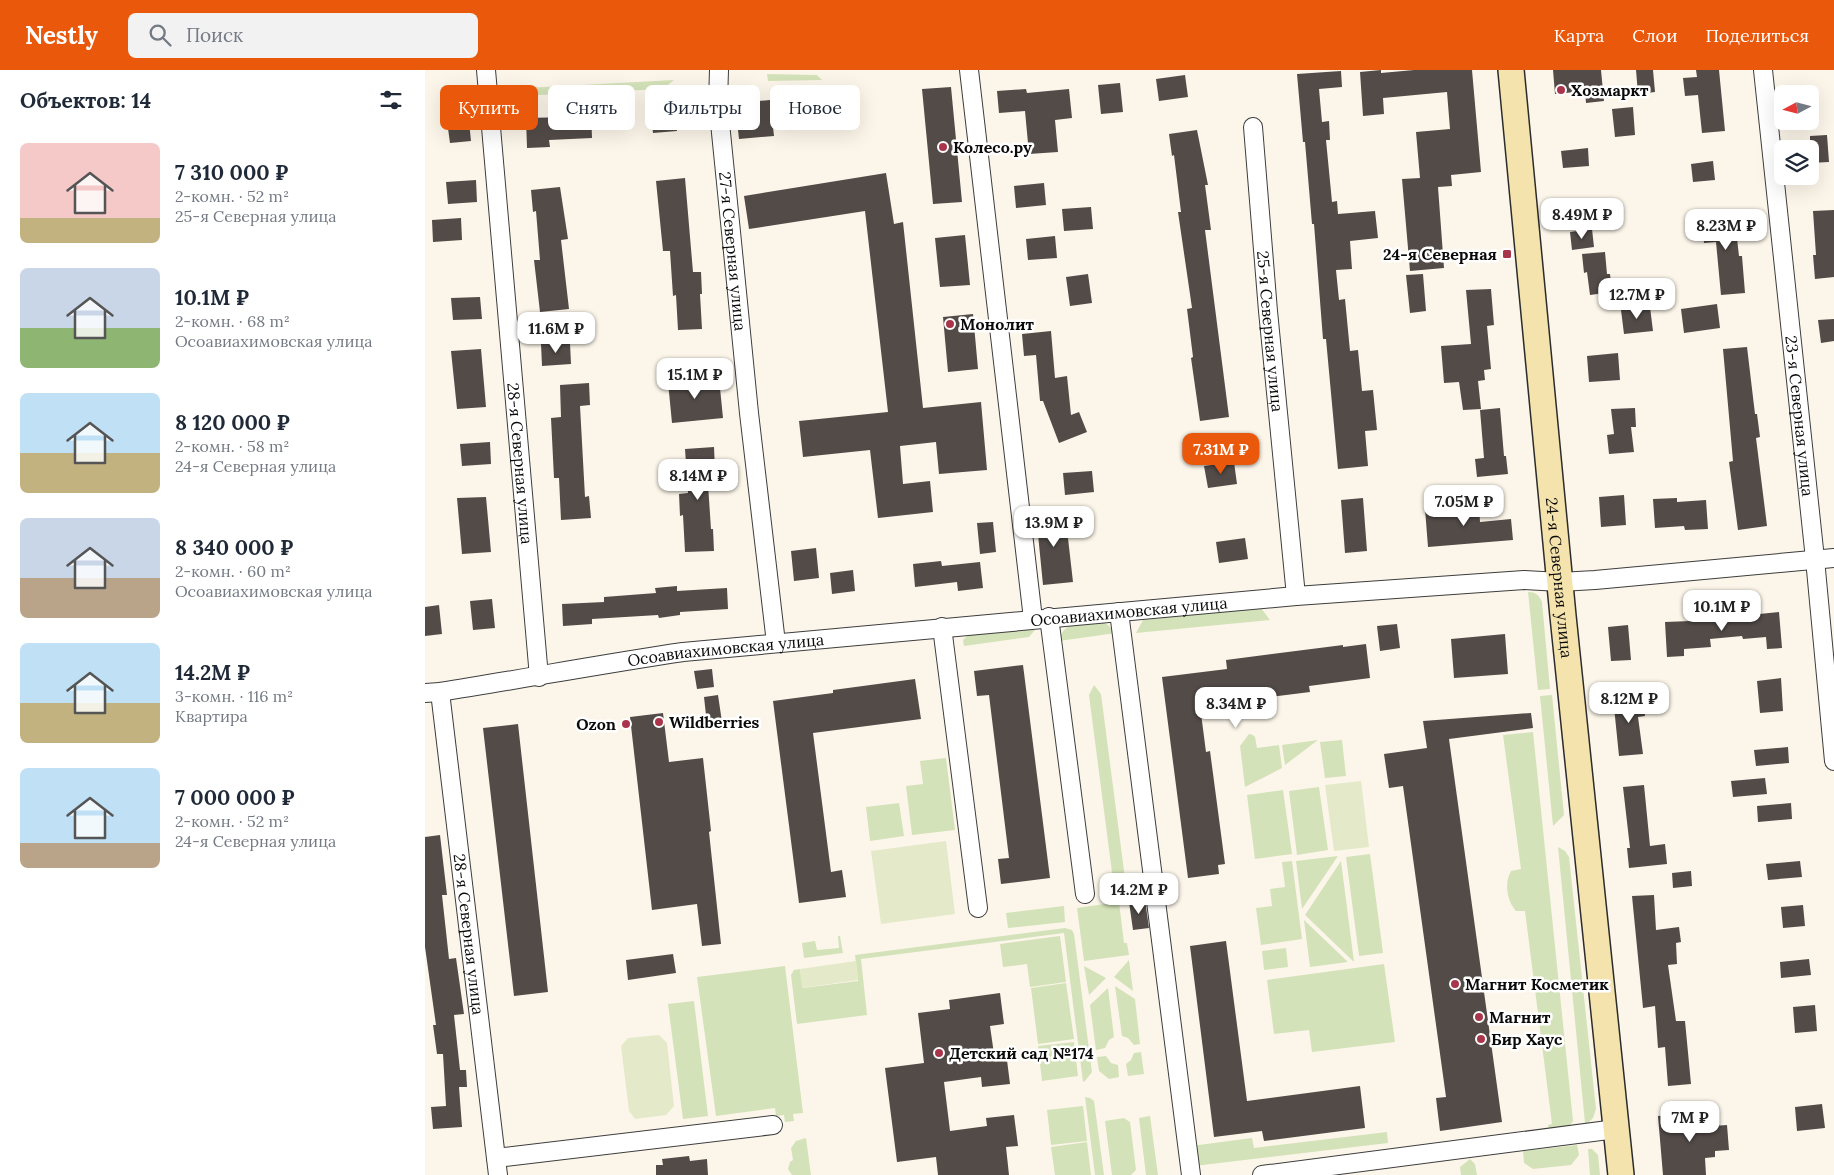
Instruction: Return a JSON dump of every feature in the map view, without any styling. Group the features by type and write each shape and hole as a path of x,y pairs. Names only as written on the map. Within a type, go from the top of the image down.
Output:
{"main road":[{"name":"24-я Северная улица","path":"1511,70 1560,582 1621,1175"}],"street":[{"name":"28-я Северная улица","path":"486,70 539,677"},
{"name":"27-я Северная улица","path":"719,70 718,103 749,414 776,643"},
{"path":"969,70 1041,618 1085,894"},
{"name":"23-я Северная улица","path":"1763,70 1815,559 1834,761"},
{"name":"25-я Северная улица","path":"1253,127 1268,311 1296,596"},
{"name":"Осоавиахимовская улица","path":"433,692 539,677 591,666 683,652 942,627 1296,596 1525,580 1560,582 1834,558"},
{"path":"1119,612 1191,1175"},
{"path":"942,627 978,908"},
{"name":"28-я Северная улица","path":"433,692 497,1166"},
{"path":"497,1166 773,1125"},
{"path":"1262,1175 1616,1129"}],"green space":[{"path":"767,74 817,75 822,80 768,81"},
{"path":"674,80 668,85 645,85 645,90 635,90 635,85 581,85"},
{"path":"538,87 548,87 548,95 538,95"},
{"path":"1528,592 1537,594 1542,602 1550,689 1538,690"},
{"path":"1261,608 1270,620 1136,633 1143,620"},
{"path":"1101,621 1116,633 1059,641 1061,634 1070,626"},
{"path":"1031,628 1035,630 1029,637 964,646 963,640 969,634"},
{"path":"1094,685 1101,694 1126,886 1114,888 1089,695"},
{"path":"1552,695 1564,815 1553,826 1540,696"},
{"path":"1533,732 1573,1121 1569,1126 1549,1129 1548,1125 1552,1124 1525,911 1516,911 1513,907 1510,902 1507,886 1511,871 1521,869 1503,735"},
{"path":"1249,734 1255,737 1257,748 1279,745 1282,768 1245,787 1240,746"},
{"path":"1318,740 1285,765 1282,745"},
{"path":"1342,740 1346,776 1325,778 1320,742"},
{"path":"946,758 955,830 912,835 906,786 923,784 920,761"},
{"path":"1361,781 1369,847 1334,851 1325,785"},
{"path":"1319,787 1328,850 1297,855 1289,791"},
{"path":"1283,790 1292,854 1255,859 1247,795"},
{"path":"899,803 904,836 870,841 866,807"},
{"path":"946,841 955,914 881,924 871,851"},
{"path":"1558,847 1565,851 1569,857 1596,1109 1593,1118 1588,1123 1585,1123"},
{"path":"1370,854 1383,953 1359,956 1346,857"},
{"path":"1338,856 1302,909 1296,861"},
{"path":"1292,861 1302,939 1261,945 1256,908 1272,906 1270,889 1285,887 1282,862"},
{"path":"1341,861 1354,962 1305,915"},
{"path":"1119,902 1124,943 1127,943 1129,955 1084,961 1077,908"},
{"path":"1064,906 1065,922 1008,928 1006,913"},
{"path":"1304,920 1348,962 1310,967"},
{"path":"1065,928 1072,930 1074,934 1092,1072 1083,1082 1064,933 861,959 867,1015 797,1024 791,975 794,970 800,969 803,988 858,981 855,955"},
{"path":"838,936 840,936 843,953 804,958 802,943 815,941 817,950 839,948"},
{"path":"1060,936 1066,982 1030,987 1027,964 1003,967 1000,944"},
{"path":"1286,948 1288,967 1264,970 1262,951"},
{"path":"1129,960 1133,991 1114,977"},
{"path":"856,961 858,980 802,988 800,969"},
{"path":"1384,964 1395,1042 1312,1052 1309,1030 1274,1034 1267,980"},
{"path":"785,966 803,1113 793,1114 794,1121 785,1122 784,1115 776,1116 775,1108 716,1116 697,977"},
{"path":"1084,966 1106,978 1089,995"},
{"path":"1066,983 1074,1039 1038,1044 1031,988"},
{"path":"1115,986 1135,999 1140,1044 1134,1045 1128,1038 1122,1036"},
{"path":"1108,988 1114,1037 1109,1040 1105,1048 1096,1050 1090,1005"},
{"path":"694,1001 708,1116 683,1119 668,1004"},
{"path":"659,1035 667,1043 674,1106 666,1115 635,1119 629,1111 621,1046 628,1038"},
{"path":"1074,1042 1078,1076 1042,1081 1038,1046"},
{"path":"1141,1052 1144,1074 1128,1076 1126,1064 1131,1060 1134,1053"},
{"path":"1106,1056 1111,1063 1118,1065 1119,1077 1109,1079 1099,1071 1097,1057"},
{"path":"1085,1097 1094,1101 1104,1175 1095,1175"},
{"path":"1083,1106 1087,1141 1051,1145 1047,1110"},
{"path":"1150,1116 1158,1175 1146,1175 1139,1118"},
{"path":"1124,1118 1130,1122 1136,1170 1131,1175 1112,1175 1105,1121"},
{"path":"1387,1132 1388,1143 1194,1166 1191,1146 1252,1138 1254,1148"},
{"path":"806,1138 811,1175 792,1175 788,1169 790,1162 793,1160 791,1148 796,1141"},
{"path":"1087,1142 1091,1175 1055,1175 1051,1147"},
{"path":"1577,1145 1579,1155 1571,1165 1533,1169 1524,1163 1523,1151"},
{"path":"1588,1149 1592,1149 1598,1155 1600,1175 1590,1175"},
{"path":"1470,1159 1475,1164 1477,1175 1461,1175 1460,1167"}],"building":[{"path":"1381,70 1381,73 1414,70 1472,70 1481,172 1451,175 1452,186 1438,187 1444,268 1410,271 1402,179 1420,178 1416,132 1450,129 1447,92 1383,98 1384,114 1363,116 1360,72"},
{"path":"1553,70 1601,70 1604,101 1586,103 1585,91 1555,94"},
{"path":"1636,70 1653,70 1655,92 1638,94"},
{"path":"1696,70 1719,70 1725,131 1702,133 1698,95 1685,96 1683,78 1697,77"},
{"path":"1341,71 1342,87 1319,89 1322,122 1329,121 1330,140 1326,140 1332,202 1337,201 1338,214 1375,211 1378,238 1350,241 1352,269 1336,270 1339,300 1345,299 1350,351 1358,350 1362,391 1373,390 1377,430 1365,431 1368,466 1338,469 1297,74"},
{"path":"1185,75 1188,97 1159,101 1156,79"},
{"path":"1120,83 1123,112 1101,114 1098,85"},
{"path":"951,87 962,202 933,204 922,89"},
{"path":"1026,89 1027,93 1069,89 1072,118 1055,120 1058,152 1029,154 1025,111 999,113 997,91"},
{"path":"770,100 770,130 773,130 774,136 739,139 738,130 760,130 760,101"},
{"path":"1633,107 1635,135 1615,137 1612,109"},
{"path":"538,118 548,118 548,130 592,130 592,138 549,140 550,147 527,148 526,130 538,130"},
{"path":"448,130 470,130 471,141 450,143"},
{"path":"653,130 677,130 677,131 653,133"},
{"path":"1197,130 1208,185 1205,185 1211,230 1205,230 1229,417 1200,421 1191,358 1193,357 1187,309 1192,308 1178,212 1181,212 1174,155 1172,156 1169,134"},
{"path":"1827,135 1829,162 1819,163 1819,140 1810,140 1810,136"},
{"path":"1588,148 1589,166 1563,168 1561,151"},
{"path":"1713,161 1715,180 1693,182 1691,164"},
{"path":"886,173 894,224 903,222 923,408 981,402 987,470 939,474 936,442 900,446 903,484 930,481 933,512 878,518 870,450 803,457 799,421 888,412 865,211 749,229 744,196"},
{"path":"685,178 693,272 701,272 702,329 678,330 676,295 673,296 670,251 663,251 656,181"},
{"path":"476,180 477,202 448,204 446,182"},
{"path":"1044,183 1046,205 1016,208 1014,186"},
{"path":"560,187 568,239 561,240 569,309 540,312 534,260 540,260 536,211 533,212 531,190"},
{"path":"1601,203 1603,222 1581,224 1579,206"},
{"path":"1091,207 1093,229 1064,231 1062,209"},
{"path":"1834,210 1834,277 1815,279 1813,255 1816,255 1813,211"},
{"path":"1734,212 1739,256 1742,256 1745,293 1721,295 1716,242 1704,243 1701,216"},
{"path":"461,218 462,240 433,242 432,220"},
{"path":"1592,229 1594,247 1572,250 1570,232"},
{"path":"965,235 970,285 940,287 935,238"},
{"path":"1055,236 1057,258 1028,260 1026,239"},
{"path":"1605,252 1607,274 1610,274 1612,292 1590,295 1587,272 1584,273 1582,254"},
{"path":"1088,274 1092,303 1070,306 1066,277"},
{"path":"1423,274 1426,311 1410,313 1406,275"},
{"path":"1491,289 1494,325 1487,326 1491,369 1484,370 1485,380 1478,381 1481,409 1463,410 1459,382 1444,383 1441,346 1471,344 1466,290"},
{"path":"480,297 482,319 453,320 451,298"},
{"path":"1717,304 1720,328 1684,333 1681,309"},
{"path":"1650,307 1653,331 1624,334 1621,310"},
{"path":"973,314 978,369 948,372 943,317"},
{"path":"1834,319 1834,341 1821,343 1818,320"},
{"path":"1051,331 1055,378 1067,376 1071,415 1079,412 1087,432 1059,443 1043,401 1040,401 1036,355 1024,356 1022,334"},
{"path":"570,343 571,364 542,366 541,344"},
{"path":"1747,347 1755,414 1757,414 1760,437 1756,438 1767,526 1738,530 1729,462 1733,461 1723,349"},
{"path":"481,349 486,407 457,409 451,351"},
{"path":"1618,353 1620,380 1589,382 1587,356"},
{"path":"719,378 723,418 672,423 668,382"},
{"path":"589,383 590,405 580,406 585,497 589,496 591,518 561,520 559,478 554,478 551,418 561,417 560,385"},
{"path":"1500,408 1504,456 1506,456 1508,474 1477,477 1475,459 1484,458 1480,410"},
{"path":"1635,408 1636,427 1631,427 1634,452 1609,454 1607,435 1614,434 1611,409"},
{"path":"490,442 491,464 462,466 460,444"},
{"path":"714,447 715,469 707,469 714,551 685,552 683,515 680,516 679,494 688,493 685,449"},
{"path":"1234,462 1237,484 1208,488 1204,466"},
{"path":"1092,471 1094,492 1065,495 1063,473"},
{"path":"1624,495 1626,525 1601,527 1599,497"},
{"path":"486,497 491,552 462,554 457,498"},
{"path":"1363,498 1367,551 1345,553 1341,500"},
{"path":"1677,498 1677,502 1706,500 1708,529 1685,530 1684,526 1655,528 1653,499"},
{"path":"1479,505 1480,522 1511,519 1513,540 1428,547 1425,509"},
{"path":"1065,512 1073,582 1043,585 1036,514"},
{"path":"993,522 996,552 980,554 977,523"},
{"path":"1245,538 1248,559 1219,563 1216,542"},
{"path":"816,548 819,578 794,581 791,551"},
{"path":"941,561 942,566 980,562 983,588 958,591 957,582 915,587 913,564"},
{"path":"853,570 855,591 832,594 830,573"},
{"path":"677,586 677,591 727,588 728,609 680,612 680,615 659,618 658,615 592,619 592,624 563,626 562,604 604,602 604,597 656,593 655,588"},
{"path":"492,599 495,628 473,630 470,601"},
{"path":"439,605 442,634 425,636 425,607"},
{"path":"1779,612 1782,648 1767,649 1766,637 1743,639 1742,636 1710,639 1711,647 1684,649 1684,656 1667,657 1665,622"},
{"path":"1397,624 1400,648 1380,651 1377,626"},
{"path":"1628,625 1631,660 1611,661 1608,627"},
{"path":"1505,634 1508,674 1454,678 1451,639"},
{"path":"1366,644 1370,678 1309,686 1310,692 1231,702 1230,694 1199,698 1206,752 1210,751 1225,864 1218,865 1219,874 1188,878 1162,677 1227,669 1226,660 1343,645 1343,647"},
{"path":"1023,665 1050,878 1001,884 998,859 1009,858 989,695 977,696 974,671"},
{"path":"712,669 714,687 697,689 694,671"},
{"path":"1781,678 1783,711 1760,713 1757,681"},
{"path":"915,679 921,719 813,733 831,872 842,870 846,897 799,903 773,701 833,693 833,690"},
{"path":"1643,694 1645,716 1638,717 1643,754 1619,756 1613,697"},
{"path":"718,695 722,722 707,724 704,697"},
{"path":"663,713 669,762 703,758 721,944 702,946 697,904 652,910 630,717"},
{"path":"1531,713 1533,728 1449,739 1502,1122 1440,1131 1436,1098 1446,1097 1403,786 1389,788 1384,754 1427,748 1423,721"},
{"path":"518,724 548,992 514,996 483,728"},
{"path":"1788,747 1789,763 1756,766 1754,750"},
{"path":"1765,778 1767,794 1733,797 1731,781"},
{"path":"1644,785 1650,846 1665,844 1667,864 1629,868 1627,848 1630,848 1623,787"},
{"path":"1791,803 1792,819 1758,822 1757,806"},
{"path":"440,835 447,895 442,895 449,959 456,958 464,1014 454,1015 460,1070 466,1070 467,1087 459,1087 462,1127 433,1129 431,1107 446,1106 443,1054 437,1054 433,1025 436,1025 425,947 425,837"},
{"path":"1800,861 1802,877 1768,880 1766,864"},
{"path":"1691,871 1692,886 1673,888 1672,873"},
{"path":"1654,895 1656,930 1679,927 1681,942 1676,943 1677,964 1668,965 1676,1021 1685,1021 1691,1084 1668,1086 1665,1047 1658,1048 1655,1006 1643,1008 1632,896"},
{"path":"1145,900 1149,928 1133,930 1129,902"},
{"path":"1803,905 1805,926 1783,928 1781,907"},
{"path":"1226,941 1247,1101 1360,1086 1365,1128 1264,1141 1262,1131 1214,1137 1190,946"},
{"path":"673,954 676,973 628,980 626,960"},
{"path":"1809,959 1811,975 1781,978 1780,962"},
{"name":"Детский сад №174","path":"1000,993 1004,1024 990,1026 994,1054 1006,1052 1010,1084 982,1087 981,1077 944,1082 950,1131 987,1126 986,1118 1014,1115 1018,1146 1006,1147 1009,1175 938,1175 936,1157 897,1162 885,1068 924,1063 918,1013 950,1009 949,1000"},
{"path":"1815,1005 1817,1031 1795,1033 1793,1007"},
{"path":"1822,1104 1825,1128 1797,1131 1795,1107"},
{"path":"1711,1112 1713,1126 1727,1125 1729,1150 1715,1151 1715,1157 1705,1158 1706,1175 1663,1175 1658,1116"},
{"path":"689,1156 690,1161 707,1159 708,1175 656,1175 656,1165 663,1165 662,1159"}],"place":[{"name":"Хозмаркт","path":"1561,90"},
{"name":"Колесо.ру","path":"943,147"},
{"name":"24-я Северная","path":"1507,254"},
{"name":"Монолит","path":"950,324"},
{"name":"Wildberries","path":"659,722"},
{"name":"Ozon","path":"626,724"},
{"name":"Магнит Косметик","path":"1455,984"},
{"name":"Магнит","path":"1479,1017"},
{"name":"Бир Хаус","path":"1481,1039"},
{"name":"Детский сад №174","path":"939,1053"}]}
